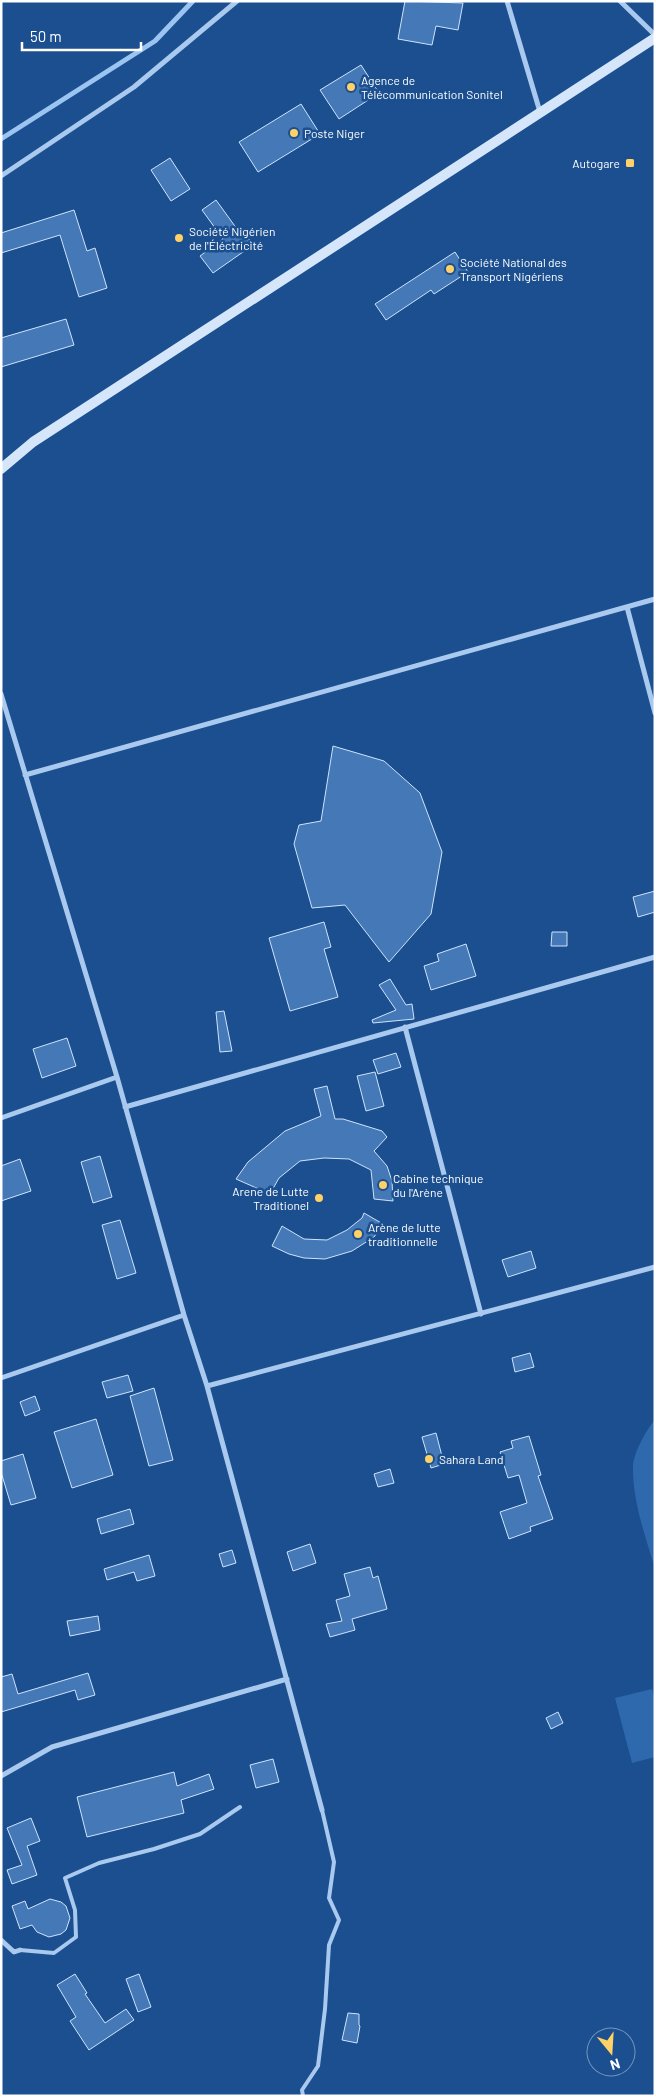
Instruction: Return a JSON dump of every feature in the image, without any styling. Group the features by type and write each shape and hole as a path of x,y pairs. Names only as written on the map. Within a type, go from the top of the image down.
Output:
{"main road":[{"path":"1,469 33,442 655,36"}],"street":[{"path":"1,176 134,87 237,1"},
{"path":"507,1 540,112"},
{"path":"620,1 655,36"},
{"path":"25,775 655,599"},
{"path":"627,607 655,712"},
{"path":"1,694 126,1107 184,1315 207,1386 322,1810"},
{"path":"126,1107 655,957"},
{"path":"405,1027 481,1314"},
{"path":"1,1118 117,1077"},
{"path":"207,1386 655,1267"},
{"path":"1,1378 184,1315"},
{"path":"1,1776 52,1748 287,1679"},
{"path":"1,1940 14,1952 20,1950"}],"lane":[{"path":"20,1950 54,1953 76,1937 75,1910 65,1878 99,1863 154,1849 200,1834 240,1807"},
{"path":"304,2096 302,2090 318,2066 325,2009 329,1945 339,1920 329,1898 334,1862 322,1810"}],"shaded area":[{"path":"655,1420 655,1568 637,1504 633,1465 641,1441"},
{"path":"652,1689 655,1700 655,1757 632,1763 615,1698"}],"building":[{"path":"405,1 463,3 458,30 436,26 432,45 398,39"},
{"path":"361,65 379,93 339,119 320,90"},
{"path":"301,104 320,134 258,172 239,142"},
{"path":"170,158 190,189 171,201 151,170"},
{"path":"216,200 237,229 240,227 253,245 213,273 200,256 223,239 202,210"},
{"path":"74,210 87,251 95,248 107,288 79,297 60,235 1,253 1,233"},
{"path":"455,252 468,272 434,294 431,290 386,320 375,304"},
{"path":"66,319 74,345 1,367 1,338"},
{"path":"333,746 384,761 420,793 442,852 431,914 389,962 345,905 312,908 294,844 299,825 321,821"},
{"path":"655,891 655,912 638,917 633,897"},
{"path":"324,922 331,947 324,949 338,997 290,1011 269,938"},
{"path":"552,932 567,932 567,946 551,946"},
{"path":"466,944 476,976 431,990 424,966 439,961 437,954"},
{"path":"390,979 406,1005 412,1004 414,1019 373,1023 372,1020 396,1010 379,985"},
{"path":"224,1011 232,1051 220,1052 216,1012"},
{"path":"67,1038 76,1066 42,1078 33,1049"},
{"path":"396,1053 401,1067 378,1074 373,1060"},
{"path":"375,1072 384,1106 366,1111 357,1076"},
{"path":"327,1086 335,1119 343,1119 382,1131 387,1137 374,1151 387,1166 392,1181 393,1201 374,1199 371,1170 349,1159 324,1158 300,1161 279,1178 270,1194 236,1179 248,1162 285,1131 321,1116 314,1089"},
{"path":"100,1156 112,1197 93,1203 81,1162"},
{"path":"20,1159 31,1191 1,1201 1,1166"},
{"name":"Arène de lutte traditionnelle","path":"364,1213 383,1224 374,1237 352,1251 325,1259 304,1258 289,1254 272,1246 282,1226 304,1239 327,1240 347,1230 362,1218"},
{"path":"120,1220 136,1273 117,1279 102,1225"},
{"path":"531,1251 536,1268 508,1277 502,1260"},
{"path":"530,1353 534,1367 515,1372 512,1358"},
{"path":"128,1375 133,1391 107,1398 102,1382"},
{"path":"154,1388 173,1460 149,1466 130,1396"},
{"path":"35,1396 40,1410 25,1416 20,1402"},
{"path":"96,1419 113,1475 72,1488 54,1432"},
{"path":"436,1433 444,1464 431,1468 422,1437"},
{"path":"529,1436 541,1475 538,1476 553,1519 530,1527 531,1531 509,1539 500,1512 527,1503 519,1475 508,1478 500,1452 513,1448 511,1441"},
{"path":"23,1454 36,1498 11,1505 1,1472 1,1461"},
{"path":"390,1469 394,1483 378,1487 374,1474"},
{"path":"130,1509 134,1524 101,1534 97,1519"},
{"path":"310,1544 316,1563 293,1571 287,1552"},
{"path":"232,1550 236,1563 223,1567 219,1554"},
{"path":"149,1555 155,1576 137,1581 134,1572 107,1580 104,1569"},
{"path":"370,1567 373,1578 378,1576 387,1609 352,1619 355,1630 330,1637 326,1624 342,1621 336,1600 350,1596 344,1574"},
{"path":"98,1616 100,1630 70,1636 67,1621"},
{"path":"88,1673 95,1695 78,1700 75,1690 1,1712 1,1677 12,1674 18,1694"},
{"path":"558,1712 563,1723 551,1729 546,1718"},
{"path":"273,1759 279,1782 256,1788 250,1765"},
{"path":"174,1772 177,1786 209,1774 214,1789 181,1800 184,1813 87,1837 77,1797"},
{"path":"31,1818 40,1841 27,1846 37,1875 12,1884 7,1870 22,1865 7,1828"},
{"path":"50,1899 61,1902 66,1906 70,1918 66,1930 61,1934 49,1937 37,1932 32,1925 20,1929 12,1906 25,1901 28,1909"},
{"path":"75,1974 87,1993 85,1994 105,2023 126,2009 134,2020 89,2050 70,2021 76,2017 57,1985"},
{"path":"139,1974 151,2007 138,2012 126,1979"},
{"path":"348,2013 359,2014 360,2026 357,2043 342,2040"}],"waterway":[{"path":"1,139 155,41 193,1"}],"place":[{"name":"Agence de Télécommunication Sonitel","path":"351,87"},
{"name":"Poste Niger","path":"294,133"},
{"name":"Autogare","path":"630,163"},
{"name":"Société Nigérien de l'Éléctricité","path":"179,238"},
{"name":"Société National des Transport Nigériens","path":"450,269"},
{"name":"Cabine technique du l'Arène","path":"383,1185"},
{"name":"Arene de Lutte Traditionel","path":"319,1198"},
{"name":"Arène de lutte traditionnelle","path":"358,1234"},
{"name":"Sahara Land","path":"429,1459"}]}
